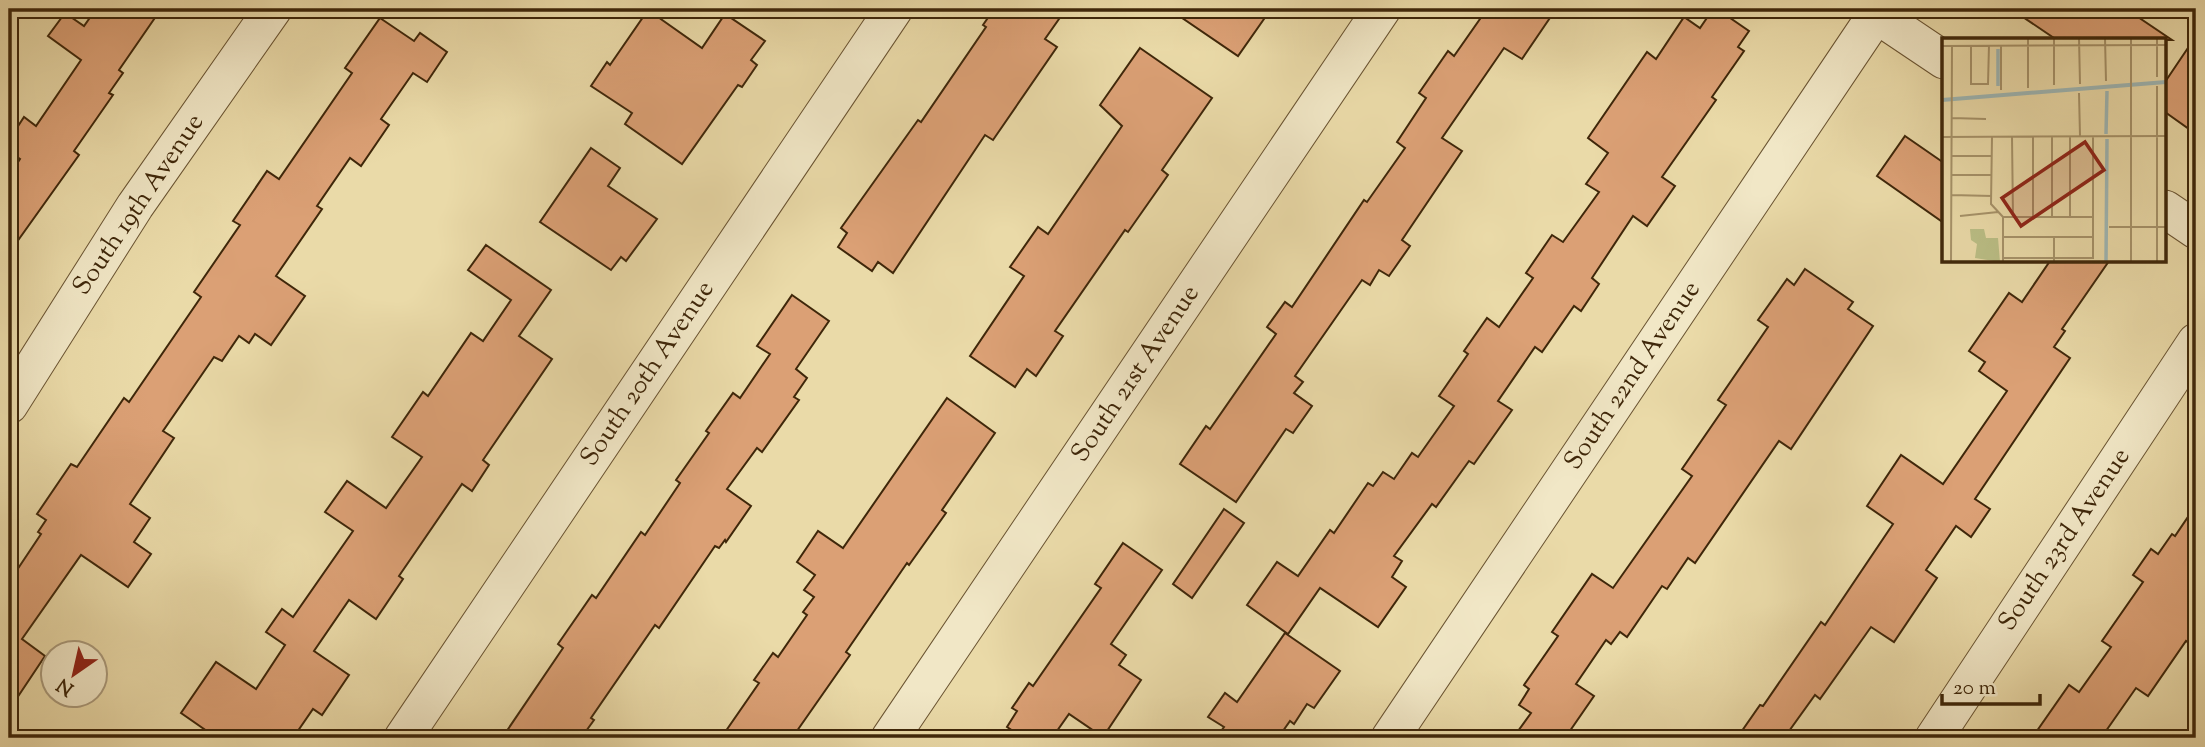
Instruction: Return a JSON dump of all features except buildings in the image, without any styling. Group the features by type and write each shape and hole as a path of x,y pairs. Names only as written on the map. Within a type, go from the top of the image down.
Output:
{"street":[{"name":"South 19th Avenue","path":"9,405 135,206 273,9"},
{"name":"South 20th Avenue","path":"403,738 894,9"},
{"name":"South 21st Avenue","path":"890,738 1382,9"},
{"path":"1872,12 1942,59"},
{"name":"South 22nd Avenue","path":"1391,738 1872,12"},
{"path":"2166,210 2196,230"},
{"name":"South 23rd Avenue","path":"1934,738 2196,342"}]}
